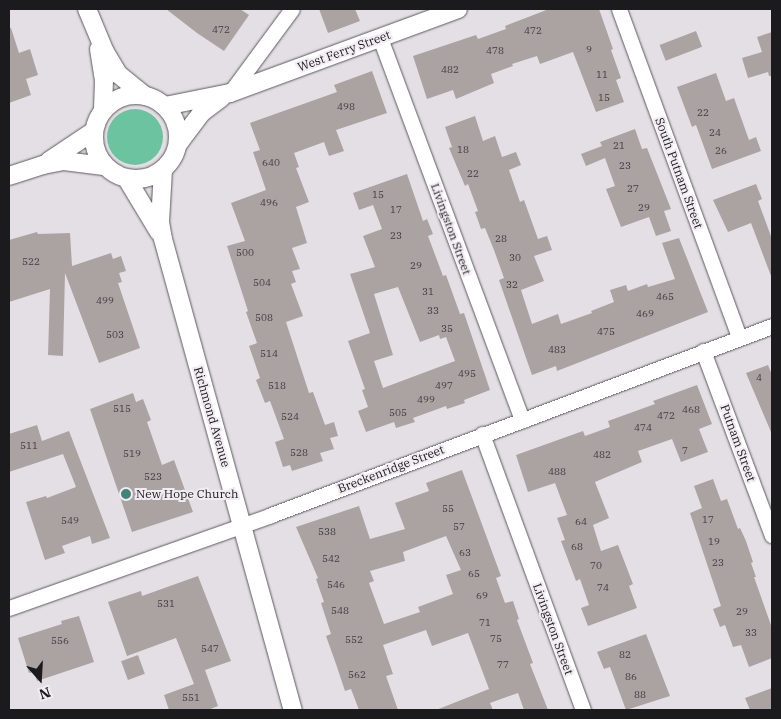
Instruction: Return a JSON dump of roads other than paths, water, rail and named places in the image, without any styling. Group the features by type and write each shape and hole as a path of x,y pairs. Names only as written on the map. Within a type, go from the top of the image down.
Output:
{"street":[{"path":"9,176 43,165 72,161 104,166 127,180 146,179 163,170 172,157 178,144 175,121 165,106 145,96 118,74 87,9"},
{"path":"230,93 292,9"},
{"name":"West Ferry Street","path":"165,106 230,93 458,9"},
{"name":"South Putnam Street","path":"619,9 739,338"},
{"path":"94,26 104,80 103,110 94,131 95,148 104,166"},
{"name":"Livingston Street","path":"380,38 522,420"},
{"name":"West Ferry Street","path":"178,144 208,106 230,93"},
{"path":"103,110 119,98 131,95 145,96"},
{"path":"43,165 61,155 94,131"},
{"name":"Richmond Avenue","path":"163,170 160,222 162,239 293,710"},
{"name":"Richmond Avenue","path":"127,180 162,239"},
{"name":"Breckenridge Street","path":"9,608 243,525 772,326"},
{"name":"Putnam Street","path":"703,351 772,536"},
{"name":"Livingston Street","path":"482,434 583,710"}],"place":[{"name":"New Hope Church","path":"126,494"}]}
